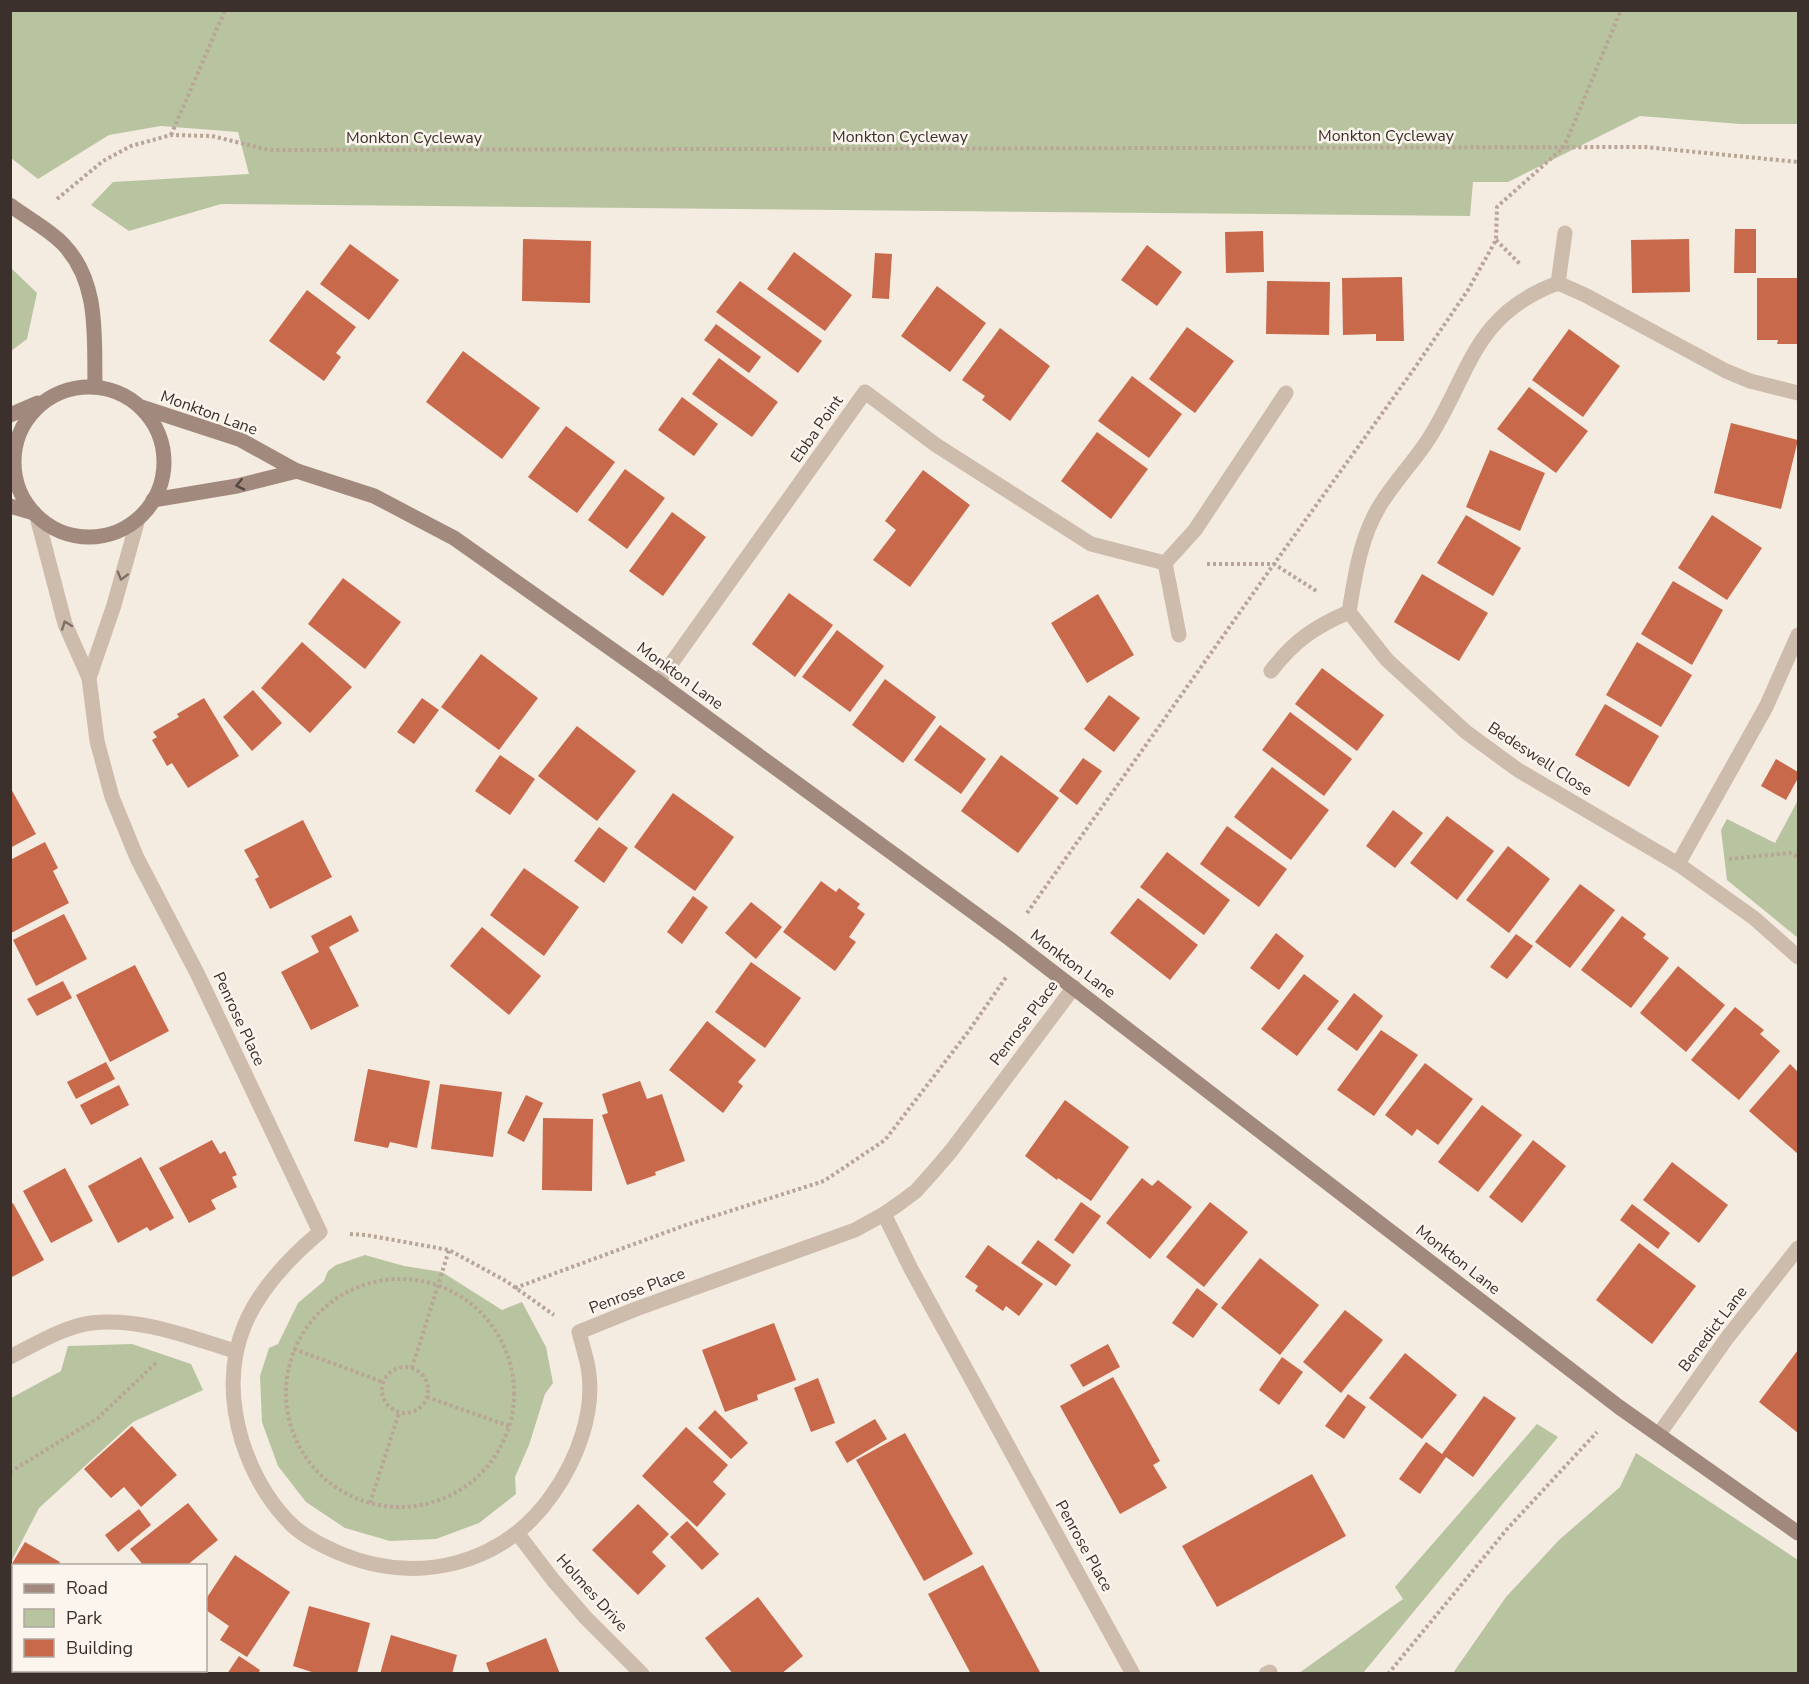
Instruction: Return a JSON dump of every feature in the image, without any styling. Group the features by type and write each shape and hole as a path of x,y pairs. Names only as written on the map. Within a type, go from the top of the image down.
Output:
{"street":[{"path":"10,205 63,244 79,265 90,291 94,321 95,387"},
{"path":"1558,283 1565,233"},
{"path":"1271,671 1286,651 1308,633 1349,612 1357,565 1365,537 1379,507 1428,440 1467,363 1483,337 1500,317 1544,288 1558,283 1585,295 1726,371 1750,381 1798,393"},
{"path":"10,415 70,389 95,387 120,393 141,407 156,427 163,451 162,477 153,500 138,519 119,531 98,537 76,536 55,530 35,515 10,506"},
{"name":"Ebba Point","path":"658,682 864,392 936,445 1091,544 1165,563"},
{"path":"1179,635 1165,563 1195,530 1286,393"},
{"path":"35,515 21,495 15,474 14,453 25,422 31,413 48,399"},
{"name":"Monkton Lane","path":"141,407 239,439 297,471 374,496 454,538 658,682 1010,939 1619,1407 1798,1533"},
{"path":"153,500 237,486 297,471"},
{"name":"Penrose Place","path":"35,515 65,624 89,678 97,741 112,798 137,858 198,975 320,1232 292,1255 268,1283 248,1317 235,1351 232,1386 237,1424 249,1464 269,1497 293,1525 321,1545 357,1560 398,1569 438,1567 475,1558 518,1534 543,1508 563,1479 582,1434 589,1408 589,1369 579,1332 855,1230 884,1215 916,1191 951,1151 1074,987"},
{"name":"Penrose Place","path":"89,678 114,605 138,519"},
{"name":"Bedeswell Close","path":"1349,612 1388,660 1466,732 1518,770 1678,864 1754,918 1798,957"},
{"path":"1678,864 1766,707 1798,635"},
{"name":"Penrose Place","path":"884,1215 911,1269 1133,1674"},
{"name":"Benedict Lane","path":"1659,1434 1728,1338 1798,1248"},
{"path":"10,1357 63,1331 91,1323 121,1323 177,1334 235,1351"},
{"name":"Holmes Drive","path":"518,1534 586,1618 642,1674"}],"path":[{"path":"171,135 225,10"},
{"path":"1010,939 1468,290 1496,240 1497,207 1564,147 1621,10"},
{"name":"Monkton Cycleway","path":"29,219 67,192 104,161 131,146 171,135 212,136 269,150 1645,147 1798,162"},
{"path":"1165,563 1274,564 1349,612"},
{"path":"1678,864 1790,853 1798,857"},
{"path":"515,1288 682,1226 824,1181 885,1140 968,1032 1024,950"},
{"path":"320,1232 366,1235 449,1250 506,1281 579,1332"},
{"path":"412,1368 449,1250"},
{"path":"416,1279 452,1290 483,1312 504,1344 514,1381 512,1418 498,1453 473,1482 440,1501 403,1508 370,1503 331,1485 306,1458 290,1423 285,1386 294,1349 314,1317 343,1294 378,1280 416,1279"},
{"path":"10,1472 98,1418 161,1358 177,1334"},
{"path":"294,1349 383,1382"},
{"path":"401,1367 412,1368 422,1374 426,1380 428,1388 425,1402 414,1412 399,1413 392,1410 383,1397 383,1382 393,1370 401,1367"},
{"path":"427,1397 509,1426"},
{"path":"1388,1674 1508,1528 1619,1407"},
{"path":"370,1503 399,1413"}],"green space":[{"path":"10,11 1798,11 1798,124 1740,124 1640,116 1508,182 1473,182 1470,216 221,204 129,231 91,205 113,182 249,174 238,132 161,126 109,135 38,179 11,158"},
{"path":"10,267 37,293 27,339 11,351"},
{"path":"1798,800 1798,938 1727,880 1721,830 1727,819 1775,843"},
{"path":"365,1255 404,1266 442,1272 502,1310 522,1302 546,1347 553,1383 545,1394 529,1445 515,1477 516,1494 479,1523 436,1539 390,1541 345,1528 306,1502 278,1466 262,1422 260,1376 269,1348 278,1344 298,1303 324,1281 328,1271 336,1265"},
{"path":"132,1344 191,1364 203,1390 133,1422 39,1508 11,1562 11,1398 61,1371 68,1346"},
{"path":"1537,1424 1558,1437 1363,1673 1299,1673 1403,1599 1395,1587"},
{"path":"1636,1453 1798,1560 1798,1673 1453,1673 1506,1597 1559,1540 1620,1487"}],"building":[{"path":"1735,229 1756,229 1756,273 1734,273"},
{"path":"1263,231 1264,272 1226,273 1225,232"},
{"path":"523,239 591,241 590,303 522,301"},
{"path":"1689,239 1690,292 1632,293 1631,240"},
{"path":"350,244 399,280 369,320 320,284"},
{"path":"1147,245 1182,272 1157,306 1121,280"},
{"path":"794,252 852,295 825,331 767,289"},
{"path":"875,253 892,254 889,299 872,298"},
{"path":"1402,277 1404,341 1376,341 1376,334 1343,335 1342,278"},
{"path":"1757,278 1798,278 1798,344 1777,344 1778,340 1757,340"},
{"path":"740,281 822,341 798,373 716,312"},
{"path":"1267,281 1330,282 1329,335 1266,334"},
{"path":"937,286 986,323 950,372 901,336"},
{"path":"307,290 356,327 336,353 341,357 324,381 269,341"},
{"path":"716,324 761,357 749,373 704,340"},
{"path":"1187,327 1234,361 1195,413 1149,379"},
{"path":"1000,328 1050,366 1010,421 982,400 985,396 962,380"},
{"path":"1569,329 1620,366 1583,417 1532,380"},
{"path":"463,351 540,408 502,459 426,402"},
{"path":"719,358 778,402 752,437 692,394"},
{"path":"1132,376 1182,414 1149,458 1098,421"},
{"path":"1529,387 1588,431 1556,473 1497,429"},
{"path":"682,397 718,424 694,456 658,430"},
{"path":"1731,423 1798,440 1781,509 1714,493"},
{"path":"566,426 615,462 577,513 528,477"},
{"path":"1097,432 1148,469 1111,519 1061,481"},
{"path":"1490,450 1545,473 1520,531 1466,507"},
{"path":"625,469 665,498 627,549 588,520"},
{"path":"923,470 970,505 910,587 873,560 896,530 885,521"},
{"path":"672,512 706,537 663,596 629,571"},
{"path":"1466,515 1521,548 1493,596 1437,563"},
{"path":"1712,515 1762,548 1727,600 1678,568"},
{"path":"1422,574 1488,613 1459,661 1394,622"},
{"path":"343,578 401,622 365,669 308,624"},
{"path":"1673,581 1723,610 1692,665 1641,634"},
{"path":"789,593 833,625 795,677 752,644"},
{"path":"1098,594 1134,655 1087,683 1051,623"},
{"path":"837,630 884,666 850,712 802,677"},
{"path":"302,642 352,687 310,733 261,688"},
{"path":"1637,642 1692,675 1661,727 1606,695"},
{"path":"481,654 538,698 499,750 441,707"},
{"path":"1322,668 1384,715 1357,751 1295,704"},
{"path":"885,679 936,717 903,763 852,725"},
{"path":"253,690 282,723 252,751 223,717"},
{"path":"1109,695 1140,718 1114,752 1084,729"},
{"path":"204,698 239,756 188,788 172,763 167,766 152,740 157,737 153,732 179,717 177,714"},
{"path":"422,698 439,710 414,744 397,732"},
{"path":"1605,704 1659,736 1629,787 1575,755"},
{"path":"1290,712 1352,759 1324,796 1262,750"},
{"path":"940,725 986,759 961,794 914,760"},
{"path":"577,726 636,771 597,821 538,776"},
{"path":"500,755 535,779 510,815 475,791"},
{"path":"1001,755 1059,798 1018,853 961,811"},
{"path":"1083,758 1102,771 1077,805 1059,791"},
{"path":"1776,759 1798,772 1798,778 1786,800 1761,786"},
{"path":"1272,767 1329,810 1291,860 1234,817"},
{"path":"10,787 36,834 10,848"},
{"path":"673,793 734,837 695,891 634,847"},
{"path":"1393,810 1423,833 1395,868 1366,846"},
{"path":"1447,816 1494,851 1457,900 1410,863"},
{"path":"303,820 332,877 270,909 255,879 259,877 244,850"},
{"path":"1227,826 1287,869 1259,907 1200,864"},
{"path":"599,827 628,848 604,883 574,861"},
{"path":"45,842 58,868 53,871 69,903 11,933 10,860"},
{"path":"1508,846 1550,879 1509,933 1466,900"},
{"path":"1167,852 1230,900 1204,935 1140,887"},
{"path":"524,868 579,907 544,956 490,915"},
{"path":"821,881 836,892 839,888 860,904 857,908 865,914 849,937 856,942 835,971 783,932"},
{"path":"1580,884 1615,910 1570,968 1535,942"},
{"path":"693,896 708,907 682,944 667,932"},
{"path":"1138,898 1198,945 1170,980 1110,933"},
{"path":"751,902 782,927 756,959 725,933"},
{"path":"64,914 87,959 36,986 13,940"},
{"path":"351,915 359,931 329,947 359,1006 311,1030 281,972 319,952 311,936"},
{"path":"1622,916 1646,934 1643,938 1669,958 1631,1008 1581,970"},
{"path":"482,927 541,976 509,1015 450,966"},
{"path":"1276,933 1304,956 1279,990 1250,968"},
{"path":"1516,934 1533,946 1507,979 1490,967"},
{"path":"751,962 801,998 765,1048 715,1012"},
{"path":"135,965 169,1031 110,1062 76,995"},
{"path":"1678,966 1725,1005 1686,1052 1640,1013"},
{"path":"1304,974 1339,1001 1297,1056 1261,1029"},
{"path":"63,981 72,998 37,1016 27,999"},
{"path":"1354,993 1383,1016 1357,1051 1327,1029"},
{"path":"1735,1007 1764,1030 1760,1034 1780,1051 1739,1100 1691,1060"},
{"path":"707,1021 756,1060 738,1082 743,1086 723,1113 669,1070"},
{"path":"1381,1030 1418,1055 1374,1116 1337,1090"},
{"path":"106,1062 115,1079 76,1099 67,1082"},
{"path":"1425,1063 1473,1099 1438,1145 1417,1129 1412,1136 1385,1115"},
{"path":"1790,1064 1798,1072 1798,1154 1749,1111"},
{"path":"368,1069 430,1081 417,1148 390,1142 388,1148 354,1141"},
{"path":"640,1081 647,1099 662,1094 685,1161 655,1172 656,1175 627,1185 602,1115 608,1113 602,1094"},
{"path":"440,1084 502,1092 493,1157 431,1149"},
{"path":"119,1085 129,1105 91,1125 80,1105"},
{"path":"526,1095 543,1103 524,1142 507,1133"},
{"path":"1065,1100 1129,1147 1091,1201 1058,1178 1057,1180 1025,1156"},
{"path":"1482,1105 1522,1135 1478,1192 1438,1162"},
{"path":"543,1118 593,1119 592,1191 542,1190"},
{"path":"212,1140 220,1154 225,1151 237,1175 232,1177 237,1187 211,1200 216,1209 189,1223 159,1168"},
{"path":"1533,1140 1566,1166 1522,1223 1489,1197"},
{"path":"141,1157 174,1218 150,1231 147,1227 118,1243 88,1186"},
{"path":"1672,1162 1728,1205 1699,1243 1643,1200"},
{"path":"65,1168 93,1221 51,1243 23,1191"},
{"path":"1142,1178 1152,1186 1158,1180 1192,1207 1150,1259 1106,1223"},
{"path":"1081,1202 1101,1216 1073,1254 1054,1240"},
{"path":"1210,1202 1248,1232 1204,1287 1166,1257"},
{"path":"13,1203 44,1260 10,1278 10,1205"},
{"path":"1632,1204 1670,1233 1658,1249 1620,1220"},
{"path":"1038,1240 1071,1265 1056,1286 1021,1263"},
{"path":"1639,1243 1696,1286 1652,1344 1596,1300"},
{"path":"988,1245 1043,1284 1019,1316 1006,1306 1003,1311 975,1291 978,1286 965,1277"},
{"path":"1260,1258 1319,1305 1280,1355 1221,1308"},
{"path":"1197,1288 1218,1304 1193,1338 1172,1323"},
{"path":"1345,1310 1383,1340 1341,1393 1303,1362"},
{"path":"774,1323 796,1380 757,1395 758,1400 725,1412 702,1350"},
{"path":"1108,1344 1120,1367 1083,1387 1070,1365"},
{"path":"1798,1350 1798,1433 1759,1402"},
{"path":"1405,1353 1457,1395 1422,1439 1369,1398"},
{"path":"1282,1357 1303,1372 1279,1405 1259,1390"},
{"path":"1113,1377 1160,1461 1153,1465 1167,1488 1120,1514 1060,1406"},
{"path":"818,1378 835,1423 811,1432 794,1388"},
{"path":"1348,1394 1366,1407 1344,1439 1325,1426"},
{"path":"1484,1396 1516,1418 1473,1477 1446,1457 1420,1494 1399,1479 1426,1442 1442,1454"},
{"path":"715,1410 748,1443 731,1459 698,1428"},
{"path":"875,1419 887,1439 847,1463 835,1442"},
{"path":"132,1426 177,1475 141,1507 124,1487 111,1498 84,1469"},
{"path":"686,1427 728,1465 713,1482 726,1494 697,1527 642,1476"},
{"path":"905,1433 973,1554 924,1581 856,1460"},
{"path":"1312,1474 1346,1536 1217,1607 1182,1546"},
{"path":"188,1503 218,1540 188,1564 142,1564 130,1549"},
{"path":"638,1504 669,1534 652,1552 666,1566 638,1595 592,1550"},
{"path":"139,1509 151,1525 118,1552 105,1535"},
{"path":"687,1521 719,1554 702,1570 670,1537"},
{"path":"25,1542 60,1562 59,1564 12,1564 12,1585 10,1584 10,1567"},
{"path":"235,1555 290,1592 247,1657 220,1640 229,1626 207,1611 207,1597"},
{"path":"983,1565 1041,1674 971,1674 928,1594"},
{"path":"758,1597 803,1656 781,1674 733,1674 705,1638"},
{"path":"309,1606 370,1623 357,1674 318,1674 293,1666"},
{"path":"391,1635 457,1655 452,1674 380,1674"},
{"path":"546,1638 560,1674 490,1674 486,1663"},
{"path":"239,1656 260,1670 258,1674 227,1674"},
{"path":"42,1672 94,1672 93,1674 45,1674"}]}
